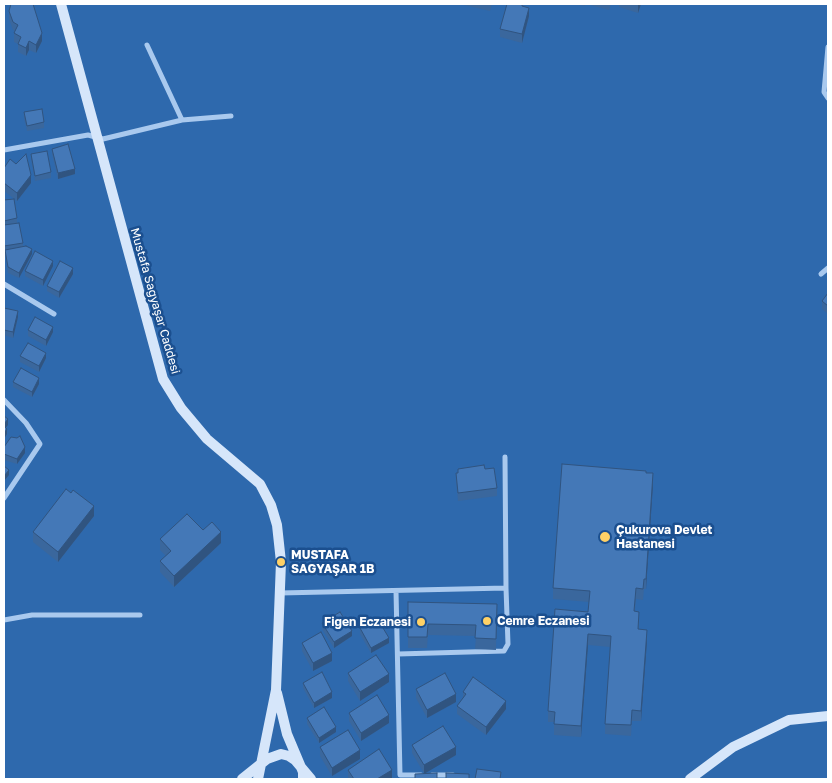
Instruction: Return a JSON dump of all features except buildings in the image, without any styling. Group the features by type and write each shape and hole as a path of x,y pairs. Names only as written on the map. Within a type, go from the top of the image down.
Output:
{"street":[{"name":"Mustafa Sağyaşar Caddesi","path":"61,4 163,379 181,408 207,439 260,484 277,525 281,562 276,690"},
{"path":"147,45 182,120"},
{"path":"828,47 824,92 828,98"},
{"path":"4,150 88,135 103,139 182,120 231,116"},
{"path":"821,274 828,268"},
{"path":"4,284 54,314"},
{"path":"4,400 26,423 40,444 4,498"},
{"path":"398,654 504,650 508,644 505,457"},
{"path":"280,593 506,588"},
{"path":"396,591 400,775 459,775"},
{"path":"4,620 32,615 140,615"},
{"path":"258,779 276,690"},
{"path":"276,690 287,734 300,766 303,779"},
{"path":"690,779 733,747 789,720 828,716"},
{"path":"242,779 274,755 281,754 289,756 311,779"}],"shaded area":[{"path":"4,4 828,4 828,779 4,779"}],"place":[{"name":"Çukurova Devlet Hastanesi","path":"605,537"},
{"name":"MUSTAFA SAĞYAŞAR 1B","path":"281,562"},
{"name":"Cemre Eczanesi","path":"487,621"},
{"name":"Figen Eczanesi","path":"421,622"}]}
